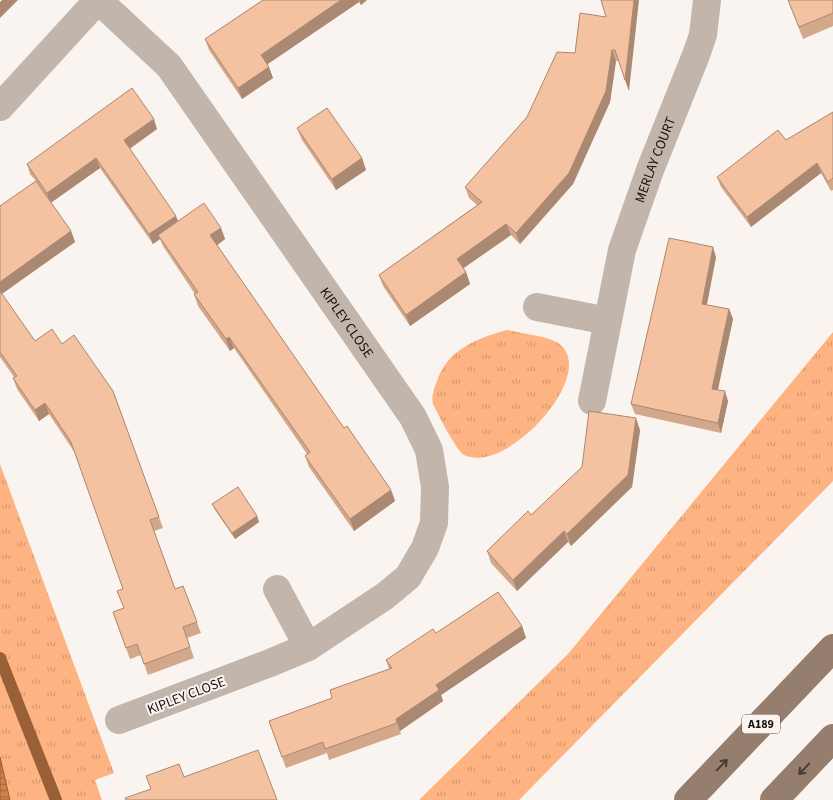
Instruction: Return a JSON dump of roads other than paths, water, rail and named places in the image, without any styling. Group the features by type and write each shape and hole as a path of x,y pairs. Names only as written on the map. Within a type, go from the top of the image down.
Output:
{"main road":[{"name":"A189","path":"688,800 833,648"},
{"path":"774,800 833,738"}],"street":[{"path":"0,107 98,0"},
{"name":"KIPLEY CLOSE","path":"98,0 169,66 413,417 429,450 435,487 434,523 425,548 408,577 377,601 308,647 270,664 119,720"},
{"name":"MERLAY COURT","path":"592,400 622,250 650,170 703,35 707,0"},
{"path":"537,307 608,321"},
{"path":"277,589 308,647"}],"waterway":[{"path":"0,658 56,800"}]}
